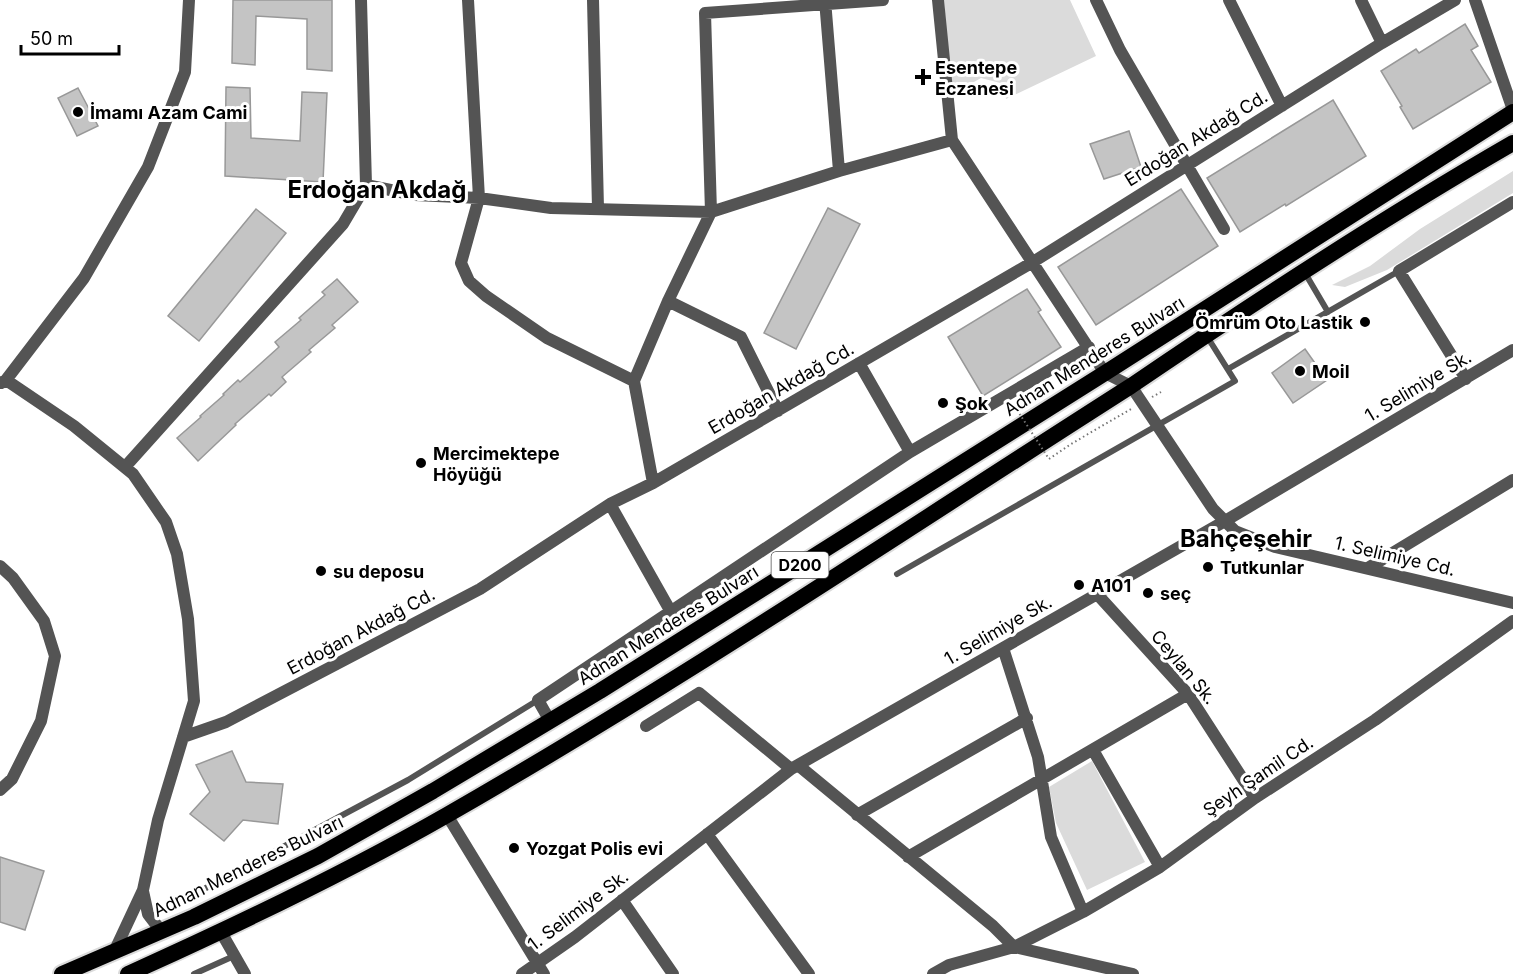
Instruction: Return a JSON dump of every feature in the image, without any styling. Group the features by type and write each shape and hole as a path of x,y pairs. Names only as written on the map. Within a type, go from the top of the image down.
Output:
{"highway":[{"name":"Adnan Menderes Bulvarı","path":"62,974 161,931 318,856 550,721 1106,373 1513,111"},
{"name":"D200","path":"128,974 306,891 447,815 631,705 1131,386 1206,335 1453,177 1513,143"}],"street":[{"path":"114,952 143,890 158,820 194,701 188,619 177,554 166,522 133,474 74,426 3,382 84,278 148,167 185,72 189,0"},
{"path":"125,467 343,224 366,185 361,0"},
{"path":"468,0 479,198 461,263 469,281 486,296 547,338 634,381"},
{"path":"593,0 598,208"},
{"path":"653,483 634,381 668,301 711,212 705,6 883,0"},
{"path":"938,0 952,140 1106,373 1131,386"},
{"path":"1096,0 1120,50 1224,229"},
{"path":"1229,0 1282,106"},
{"path":"1361,0 1382,43"},
{"name":"Erdoğan Akdağ Cd.","path":"183,737 226,722 480,589 610,504 653,483 1033,262 1382,43 1455,0"},
{"path":"1475,0 1513,111"},
{"path":"825,2 839,171"},
{"path":"366,185 415,195 479,198 551,208 711,212 839,171 952,140"},
{"path":"1466,379 1398,271 1513,202"},
{"path":"668,301 741,337 778,411"},
{"path":"550,721 538,700 910,452 1089,346"},
{"name":"1. Selimiye Sk.","path":"522,974 541,969 575,937 794,767 1225,521 1513,350"},
{"path":"859,363 910,452"},
{"name":"1. Selimiye Cd.","path":"1131,386 1213,509 1235,531 1275,547 1368,567 1513,603"},
{"path":"1368,567 1513,480"},
{"path":"610,504 671,612"},
{"path":"0,566 13,578 44,621 55,656 41,722 12,779 0,790"},
{"name":"Ceylan Sk.","path":"1097,594 1188,694 1256,798"},
{"name":"Şeyh Şamil Cd.","path":"933,974 949,965 1014,946 1083,912 1160,867 1256,798 1375,720 1513,621"},
{"path":"1003,648 1038,757 1051,837 1083,912"},
{"path":"646,726 699,693 857,814 1014,946 1133,974"},
{"path":"908,857 1188,694"},
{"path":"857,814 1026,718"},
{"path":"1093,750 1160,867"},
{"path":"447,815 541,969"},
{"path":"707,834 809,974"},
{"path":"143,890 148,914 161,931"},
{"path":"622,900 673,974"},
{"path":"221,932 244,974"}],"lane":[{"path":"1228,369 1398,271"},
{"path":"1304,272 1328,312"},
{"path":"897,574 1235,381 1206,335"},
{"path":"204,889 408,780 538,700"},
{"path":"194,974 234,956"}],"path":[{"path":"1017,410 1049,459 1161,392"}],"shaded area":[{"path":"944,0 1070,0 1096,56 1006,99 1004,84 981,78 951,95"},
{"path":"1513,171 1513,193 1387,270 1345,287 1332,285 1370,266 1420,229"},
{"path":"1092,761 1145,862 1087,890 1056,823 1049,787"}],"building":[{"path":"233,0 332,0 332,71 307,69 307,19 256,16 255,65 232,63"},
{"path":"1465,24 1478,46 1471,50 1491,82 1413,129 1381,71 1416,49 1419,53"},
{"path":"226,87 250,88 251,138 300,141 302,92 327,93 323,182 225,176"},
{"name":"İmamı Azam Cami","path":"78,88 98,126 77,136 58,98"},
{"path":"1333,100 1366,156 1240,232 1207,178"},
{"path":"1129,131 1141,167 1104,179 1090,144"},
{"path":"1181,189 1218,246 1096,325 1058,267"},
{"path":"828,208 860,224 796,349 764,333"},
{"path":"256,209 286,233 199,341 168,316"},
{"path":"337,279 358,302 332,325 335,328 309,350 311,352 282,377 286,382 235,424 198,461 177,438 238,380 240,382 279,347 275,342 301,320 299,318 325,295 322,292"},
{"path":"1027,289 1041,310 1038,312 1061,347 983,396 948,337"},
{"path":"1305,349 1327,380 1293,403 1272,373"},
{"path":"232,751 246,782 283,784 278,824 243,820 224,841 190,814 210,792 196,765"},
{"path":"0,857 44,871 25,930 0,922"}],"place":[{"name":"Esentepe Eczanesi","path":"923,77"},
{"name":"İmamı Azam Cami","path":"78,112"},
{"name":"Ömrüm Oto Lastik","path":"1365,322"},
{"name":"Moil","path":"1300,371"},
{"name":"Şok","path":"943,403"},
{"name":"Mercimektepe Höyüğü","path":"421,463"},
{"name":"Tutkunlar","path":"1208,567"},
{"name":"su deposu","path":"321,571"},
{"name":"A101","path":"1079,585"},
{"name":"seç","path":"1148,593"},
{"name":"Yozgat Polis evi","path":"514,848"}],"district":[{"name":"Erdoğan Akdağ","path":"377,189"},
{"name":"Bahçeşehir","path":"1246,538"}]}
